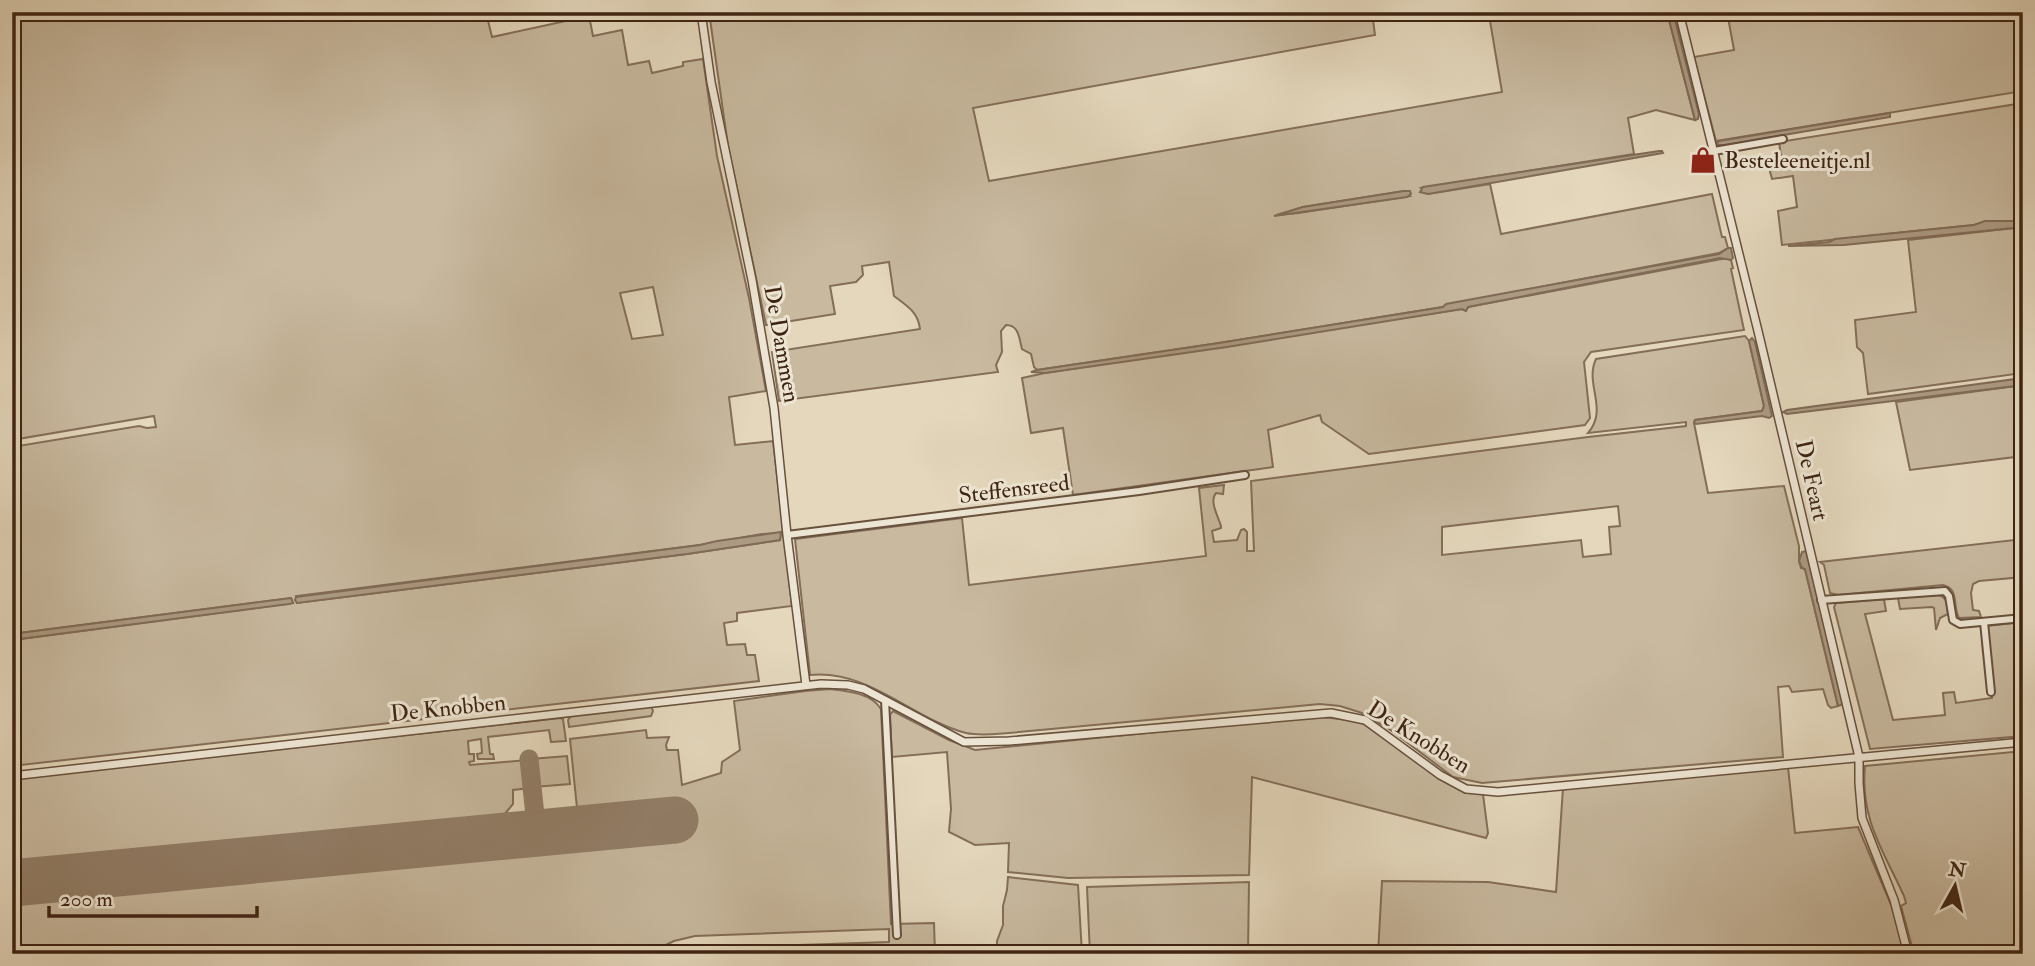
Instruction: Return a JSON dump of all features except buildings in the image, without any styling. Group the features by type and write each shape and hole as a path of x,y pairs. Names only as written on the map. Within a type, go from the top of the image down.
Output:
{"street":[{"name":"De Dammen","path":"701,12 711,82 764,342 806,685"},
{"name":"De Feart","path":"1679,12 1859,757 1862,818 1894,900 1908,954"},
{"path":"1714,151 1783,139"},
{"name":"Steffensreed","path":"787,535 1245,475"},
{"path":"1821,600 1945,591 1950,596 1953,620 1960,624 2023,618"},
{"path":"1984,622 1991,692"},
{"name":"De Knobben","path":"12,776 621,709 806,685 848,685 864,689 964,742 1009,741 1331,713 1365,720 1440,775 1466,789 1498,792 2023,743"},
{"path":"885,700 897,935"}],"shaded area":[{"path":"12,12 486,12 492,37 589,16 593,36 622,30 628,65 649,61 652,73 683,66 683,62 703,59 717,156 749,298 766,391 729,397 735,445 773,441 792,606 737,613 737,621 724,623 727,645 745,644 747,655 755,655 759,681 12,766 12,640 293,603 291,598 12,634 12,447 139,426 156,427 154,416 12,440","holes":["653,287 663,335 632,339 620,293","781,533 780,540 687,554 297,603 296,596"]},
{"path":"709,12 1372,12 1375,35 973,108 989,181 1502,92 1489,15 1502,12 1667,12 1695,120 1656,110 1628,118 1634,154 1421,188 1428,194 1490,184 1501,234 1712,194 1722,237 1725,237 1728,248 1719,253 1443,307 1037,370 1031,354 1022,349 1014,327 1006,325 1001,331 1002,352 996,365 998,372 779,401 772,352 920,329 919,323 911,310 894,296 889,262 862,266 863,275 856,282 830,286 835,314 766,325 728,146","holes":["1404,191 1410,196 1298,213 1277,215 1303,207"]},
{"path":"1667,12 1673,12 1699,114 1695,120"},
{"path":"1727,12 2023,12 2023,91 1716,141 1694,57 1734,50"},
{"path":"2023,103 2023,221 1989,221 1974,225 1782,245 1778,211 1797,207 1793,176 1772,179 1769,168 1782,163 1779,142"},
{"path":"1890,113 1890,117 1725,145 1717,143 1719,141"},
{"path":"1662,151 1663,153 1428,194 1420,192 1423,187"},
{"path":"1410,191 1411,194 1407,197 1274,216 1303,207"},
{"path":"1985,221 2023,221 2023,227 1844,245 1788,246 1974,225"},
{"path":"2023,227 2023,373 1868,394 1863,353 1857,347 1855,320 1916,312 1908,240"},
{"path":"1731,248 1731,260 1720,258 1468,307 1466,311 1462,309 1045,373 1031,372 1443,307 1446,304 1719,254"},
{"path":"1727,258 1731,260 1733,268 1731,269 1744,330 1591,352 1584,362 1590,418 1585,425 1369,454 1322,422 1320,415 1268,430 1273,467 1073,495 1063,428 1031,433 1022,378 1462,309 1466,311 1468,307"},
{"path":"1745,336 1749,341 1764,406 1762,411 1695,420 1694,423 1708,493 1784,486 1799,546 1799,561 1801,568 1805,569 1838,706 1831,708 1828,705 1823,689 1792,692 1789,686 1778,687 1783,757 1482,783 1453,777 1392,731 1362,713 1340,706 1320,704 977,734 946,726 890,696 852,680 831,675 810,675 795,539 962,518 969,585 1206,556 1199,488 1224,485 1223,494 1216,493 1213,500 1221,526 1212,531 1214,542 1237,540 1244,529 1247,532 1247,551 1254,551 1251,481 1686,426 1686,422 1588,433 1594,424 1597,406 1593,378 1596,359","holes":["1618,506 1620,526 1609,527 1611,554 1583,557 1581,540 1442,555 1442,527"]},
{"path":"1752,338 1772,416 1696,424 1695,420 1762,411 1764,406 1749,341"},
{"path":"2023,378 2023,385 1787,414 1783,412 1787,410"},
{"path":"2023,385 2023,456 1910,470 1896,402"},
{"path":"781,532 780,540 687,554 297,603 295,600 296,597 700,545"},
{"path":"2023,539 2023,577 1979,581 1973,584 1973,610 1979,611 1981,617 1959,618 1954,594 1943,585 1838,595 1830,593 1824,565 1820,562"},
{"path":"1806,551 1844,704 1838,706 1805,569 1799,561 1802,552"},
{"path":"1935,595 1944,598 1948,614 1940,618 1936,630 1934,608 1900,609 1898,598"},
{"path":"291,598 293,603 289,604 12,640 12,634"},
{"path":"1884,599 1886,611 1865,614 1893,720 1945,715 1943,693 1954,692 1956,703 1992,698 1986,626 2023,622 2023,736 1870,749 1834,607 1836,603"},
{"path":"830,689 865,696 881,709 891,924 934,923 935,954 682,954 742,947 889,942 889,929 695,936 674,941 647,954 12,954 12,897 578,845 580,840 676,830 675,810 578,818 570,739 646,730 647,738 669,737 667,750 678,750 682,785 721,773 722,762 740,750 734,701"},
{"path":"651,706 651,716 569,727 568,720 571,716"},
{"path":"893,711 949,740 975,750 1296,718 1321,717 1359,721 1468,791 1483,794 1488,833 1486,838 1252,777 1249,875 1068,878 1008,872 1009,843 975,845 949,832 951,809 947,752 892,757 890,715"},
{"path":"563,719 566,741 551,742 549,730 488,737 490,754 493,754 494,759 478,759 477,754 482,753 481,739 468,741 469,754 474,754 474,761 469,762 470,765 527,760 530,788 513,790 513,804 499,821 12,867 12,779"},
{"path":"2023,751 2023,954 1914,954 1901,906 1906,903 1904,896 1881,849 1870,818 1864,785 1865,766"},
{"path":"567,756 570,784 534,787 531,759"},
{"path":"1788,767 1795,833 1858,827 1892,907 1903,948 1897,947 1899,954 1378,954 1382,881 1488,882 1556,892 1563,788"},
{"path":"1008,877 1078,885 1082,954 997,954"},
{"path":"1249,882 1248,954 1090,954 1087,887"}],"taxiway":[{"path":"529,759 537,834"}],"runway":[{"path":"12,883 675,820"}],"place":[{"name":"Besteleeneitje.nl","path":"1703,160"}]}
